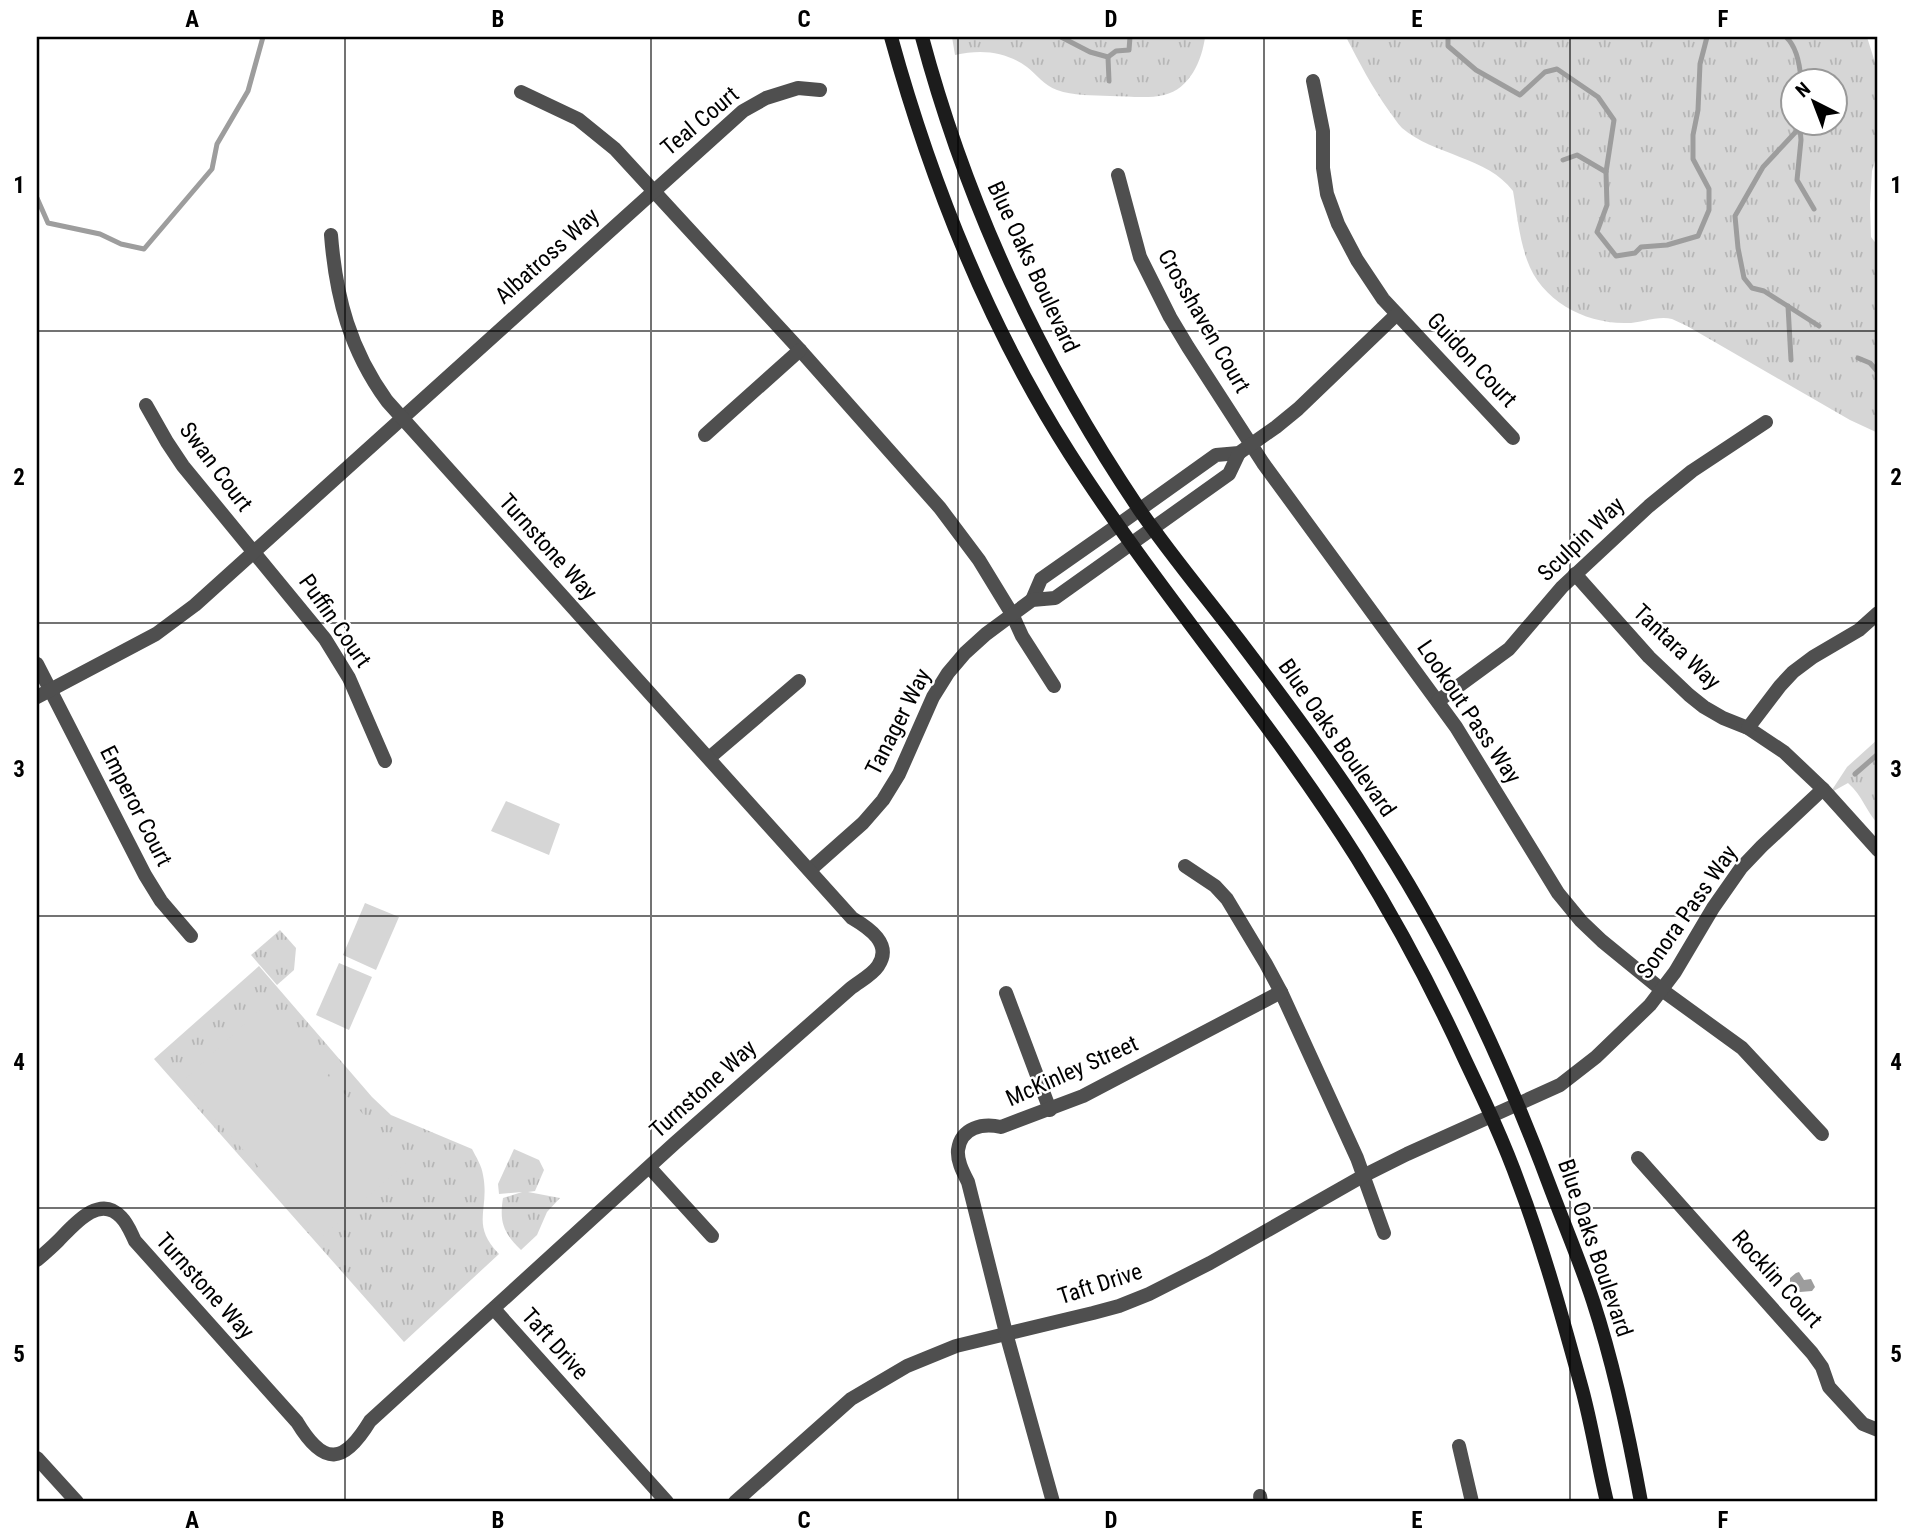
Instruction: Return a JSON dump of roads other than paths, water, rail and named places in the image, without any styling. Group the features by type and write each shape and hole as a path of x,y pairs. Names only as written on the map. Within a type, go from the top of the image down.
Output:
{"main road":[{"path":"891,37 933,173 983,292 1040,404 1069,453 1131,544 1274,736 1358,860 1419,964 1519,1182 1584,1395 1607,1502"},
{"name":"Blue Oaks Boulevard","path":"922,37 961,162 1010,281 1094,439 1139,509 1297,719 1383,844 1417,900 1477,1013 1518,1104 1594,1302 1616,1384 1641,1502"}],"street":[{"name":"Guidon Court","path":"1313,81 1323,131 1323,168 1327,194 1332,211 1357,260 1383,299 1513,438"},
{"name":"Teal Court","path":"654,190 743,111 766,98 798,88 820,90"},
{"path":"521,92 578,119 615,149 800,350 940,508 979,560 1012,614 1022,636 1054,685"},
{"name":"Crosshaven Court","path":"1118,175 1135,244 1150,279 1245,449"},
{"name":"Albatross Way","path":"37,697 156,634 195,605 654,190"},
{"name":"Turnstone Way","path":"37,1260 82,1217 94,1210 107,1208 115,1212 122,1218 135,1241 297,1422 311,1444 324,1454 337,1454 349,1448 370,1420 675,1143 879,965 883,955 882,944 875,934 852,918 401,419 373,382 348,327 336,283 331,235"},
{"path":"1245,449 1298,410 1397,314"},
{"path":"705,435 800,350"},
{"name":"Swan Court","path":"146,405 183,466 255,552"},
{"name":"Sculpin Way","path":"1438,701 1509,649 1575,574 1671,487 1766,422"},
{"name":"Tanager Way","path":"1032,600 1041,579 1139,509 1216,455 1245,449"},
{"name":"Tanager Way","path":"810,870 863,823 883,800 899,774 933,697 965,653 1032,600 1055,598 1229,474 1245,449"},
{"name":"Lookout Pass Way","path":"1245,449 1438,701 1558,893 1581,921 1662,990 1742,1048 1822,1134"},
{"name":"Puffin Court","path":"255,552 325,639 349,678 385,761"},
{"name":"Tantara Way","path":"1575,574 1649,657 1689,695 1723,718 1748,728 1784,752 1823,789"},
{"path":"1748,728 1793,672 1859,630 1878,613"},
{"name":"Emperor Court","path":"37,664 145,875 161,901 191,936"},
{"path":"709,758 799,681"},
{"path":"1823,789 1878,850"},
{"name":"Sonora Pass Way","path":"1491,1116 1559,1085 1596,1057 1634,1022 1662,990 1684,958 1726,886 1762,846 1823,789"},
{"path":"1185,866 1215,886 1227,899 1280,992 1355,1153 1384,1233"},
{"name":"McKinley Street","path":"1053,1502 1006,1334 968,1182 959,1160 958,1149 962,1139 979,1125 1001,1128 1050,1110 1116,1080 1280,992"},
{"path":"1006,993 1050,1110"},
{"name":"Taft Drive","path":"734,1502 831,1415 867,1388 897,1371 956,1346 1119,1306 1149,1294 1210,1263 1363,1176 1491,1116"},
{"name":"Rocklin Court","path":"1638,1158 1812,1353 1822,1367 1829,1387 1863,1424 1878,1430"},
{"path":"650,1168 712,1236"},
{"name":"Taft Drive","path":"494,1309 667,1502"},
{"path":"1459,1446 1472,1502"},
{"path":"39,1465 77,1502"}],"waterway":[{"path":"37,198 48,223 100,234 121,244 144,249 212,169 217,144 248,91 263,37"},
{"path":"1061,37 1090,52 1108,57 1116,51 1129,50 1130,37"},
{"path":"1448,37 1448,46 1476,70 1520,95 1545,72 1557,69 1598,97 1614,120 1606,172 1607,205 1597,232 1616,256 1635,253 1641,247 1667,245 1698,236 1709,210 1709,189 1693,159 1700,64 1707,37"},
{"path":"1786,37 1795,51 1799,66"},
{"path":"1108,57 1109,81"},
{"path":"1792,136 1763,167 1735,216 1738,248 1744,278 1752,288 1764,291 1819,326"},
{"path":"1801,136 1797,180 1814,209"},
{"path":"1563,160 1577,155 1606,172"},
{"path":"1788,306 1791,360"},
{"path":"1858,358 1870,363 1878,372"},
{"path":"1855,774 1878,754"}]}
